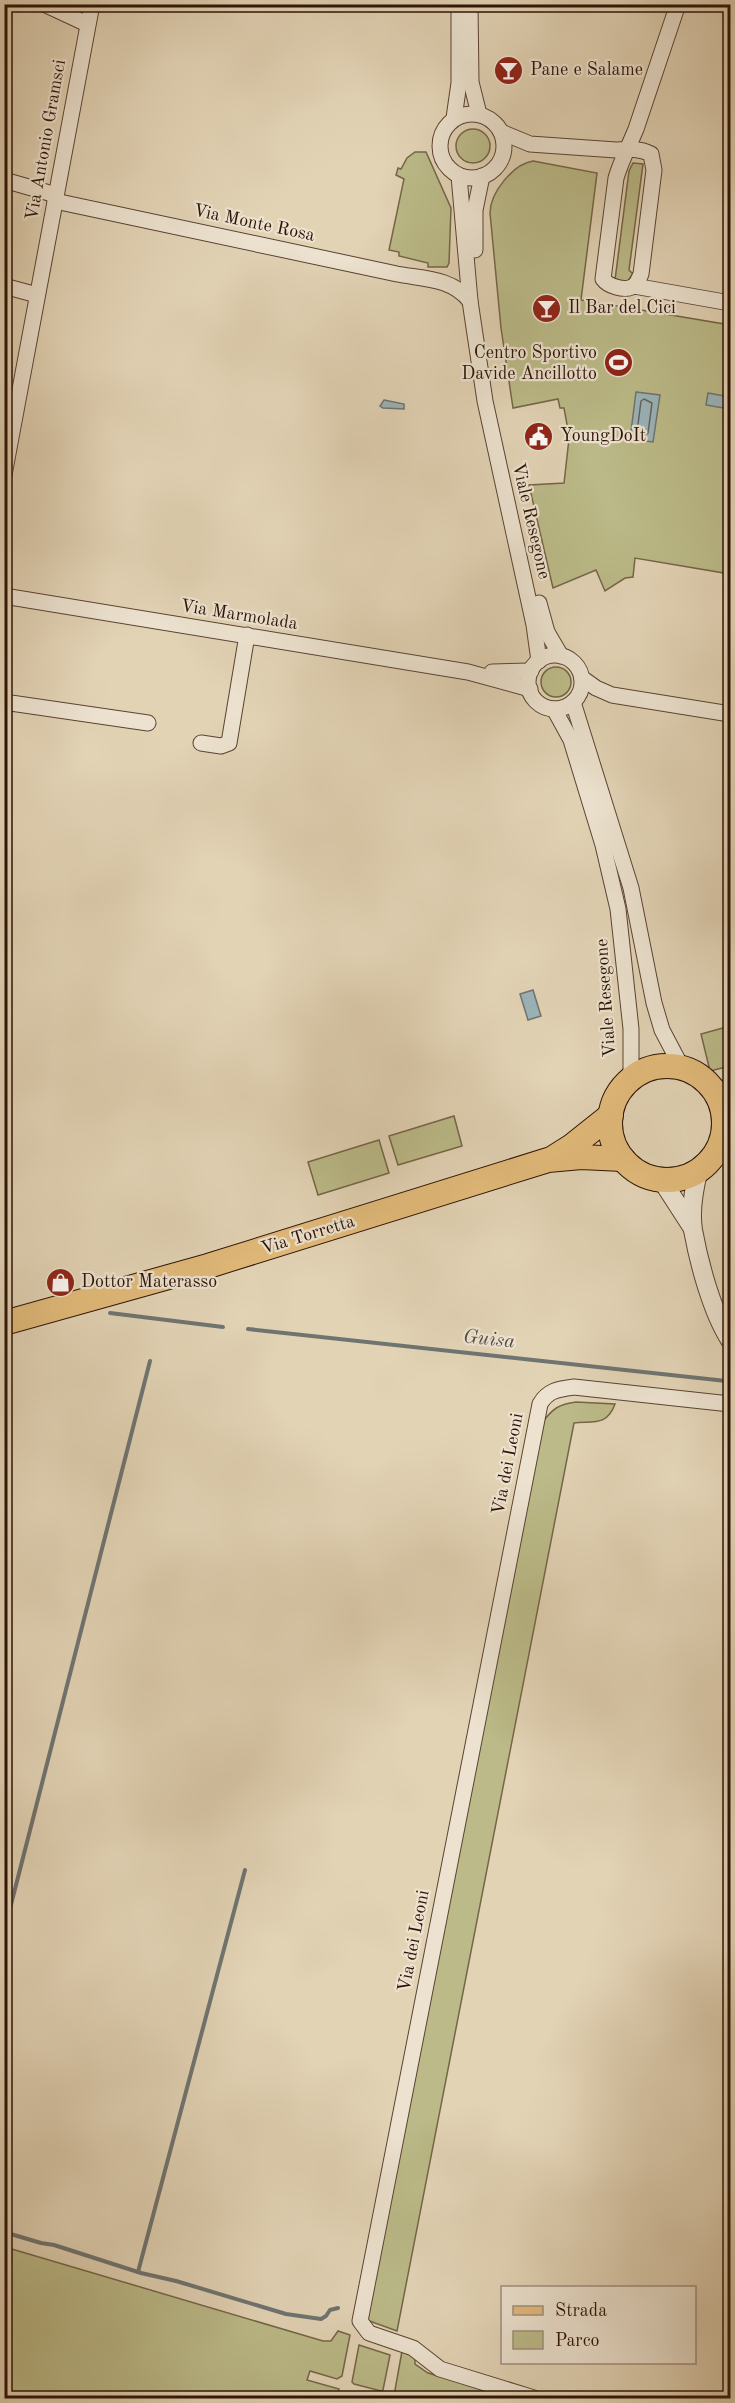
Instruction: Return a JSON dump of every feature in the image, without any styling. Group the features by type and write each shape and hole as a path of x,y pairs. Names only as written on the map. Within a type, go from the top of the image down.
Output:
{"main road":[{"path":"655,1067 682,1068 719,1086 721,1107 727,1128 715,1153 699,1170 681,1178 662,1179 640,1173 624,1160 612,1139 611,1115 620,1092 631,1079 655,1067"},
{"name":"Via Torretta","path":"548,1160 572,1146 611,1115"},
{"name":"Via Torretta","path":"4,1323 261,1250 548,1160 581,1157 624,1160"}],"street":[{"path":"44,4 87,24"},
{"name":"Via Antonio Gramsci","path":"4,475 10,414 43,272 92,4"},
{"path":"454,118 459,83 459,4"},
{"path":"470,4 471,82 480,114"},
{"path":"678,4 616,178 603,279 611,286 629,288 634,286 730,303"},
{"path":"471,113 480,114 496,124 501,132 503,155 499,164 482,176 475,178 459,176 445,164 439,147 440,136 454,118 471,113"},
{"path":"501,132 530,144 627,149 651,154 654,159 640,274 634,286"},
{"path":"503,155 530,144"},
{"path":"594,148 611,168 616,178"},
{"name":"Viale Resegone","path":"459,176 470,301 485,401 534,625 535,666"},
{"name":"Viale Resegone","path":"482,176 476,203 474,233 494,399 540,605 548,633 561,656"},
{"name":"Via Monte Rosa","path":"4,180 55,198 130,217 397,274 446,282 470,301"},
{"path":"446,282 460,272 466,261"},
{"path":"4,286 37,295"},
{"name":"Via Marmolada","path":"4,596 468,672 530,689"},
{"path":"201,743 221,746 229,743 247,635"},
{"path":"551,655 561,656 577,666 582,678 580,692 574,700 566,706 554,709 538,702 530,689 535,666 551,655"},
{"name":"Via Marmolada","path":"468,672 535,666"},
{"path":"582,678 612,695 730,714"},
{"path":"574,700 612,695"},
{"path":"574,700 631,888 654,1003 662,1030 682,1068"},
{"path":"4,702 148,723"},
{"name":"Viale Resegone","path":"554,709 571,741 603,845 618,909 631,1029 631,1079"},
{"path":"699,1170 694,1187 693,1228 713,1302 730,1340"},
{"path":"662,1179 693,1228"},
{"name":"Via dei Leoni","path":"534,2398 440,2369 413,2348 369,2333 360,2321 540,1404 548,1393 561,1388 574,1388 730,1404"}],"green space":[{"path":"473,129 485,134 490,146 485,158 473,163 461,158 456,146 461,134"},
{"path":"415,152 426,152 451,208 447,267 428,267 428,263 399,256 399,252 389,250 404,179 396,175 398,168 401,169 407,158"},
{"name":"Centro Sportivo Davide Ancillotto","path":"533,161 597,173 581,300 730,325 730,574 635,558 633,577 625,578 605,591 596,570 553,588 529,485 564,483 570,430 568,430 564,408 560,408 558,399 513,408 501,328 490,213 494,197 504,181 525,163"},
{"path":"633,163 643,164 629,270 633,274 627,282 615,280 629,171"},
{"path":"556,667 567,671 571,682 567,693 556,697 545,693 541,682 545,671"},
{"path":"730,1026 730,1066 710,1071 701,1034"},
{"path":"454,1116 462,1146 398,1165 389,1136"},
{"path":"379,1140 389,1173 318,1195 308,1162"},
{"path":"576,1402 615,1404 604,1419 574,1423 397,2331 364,2319 542,1423 556,1408"},
{"path":"5,2247 323,2341 331,2341 338,2331 350,2335 342,2376 337,2379 310,2371 307,2380 339,2389 337,2398 5,2398"},
{"path":"359,2345 390,2355 383,2390 352,2382"},
{"path":"402,2351 415,2355 415,2364 428,2373 511,2398 399,2398 395,2390"}],"water":[{"path":"636,392 660,395 653,442 630,439"},
{"path":"708,393 725,396 723,408 706,405"},
{"path":"384,400 404,404 404,409 383,408 380,406"},
{"path":"533,990 541,1016 528,1020 520,994"}],"waterway":[{"name":"Guisa","path":"4,1302 10,1303"},
{"name":"Guisa","path":"110,1313 223,1327"},
{"name":"Guisa","path":"248,1329 726,1381"},
{"path":"4,1932 150,1361"},
{"path":"138,2272 245,1870"},
{"path":"4,2232 286,2314 321,2319 330,2310 338,2308"}],"place":[{"name":"Pane e Salame","path":"509,70"},
{"name":"Il Bar del Cici","path":"547,308"},
{"name":"Centro Sportivo Davide Ancillotto","path":"618,363"},
{"name":"YoungDoIt","path":"539,436"},
{"name":"Dottor Materasso","path":"60,1282"}]}
